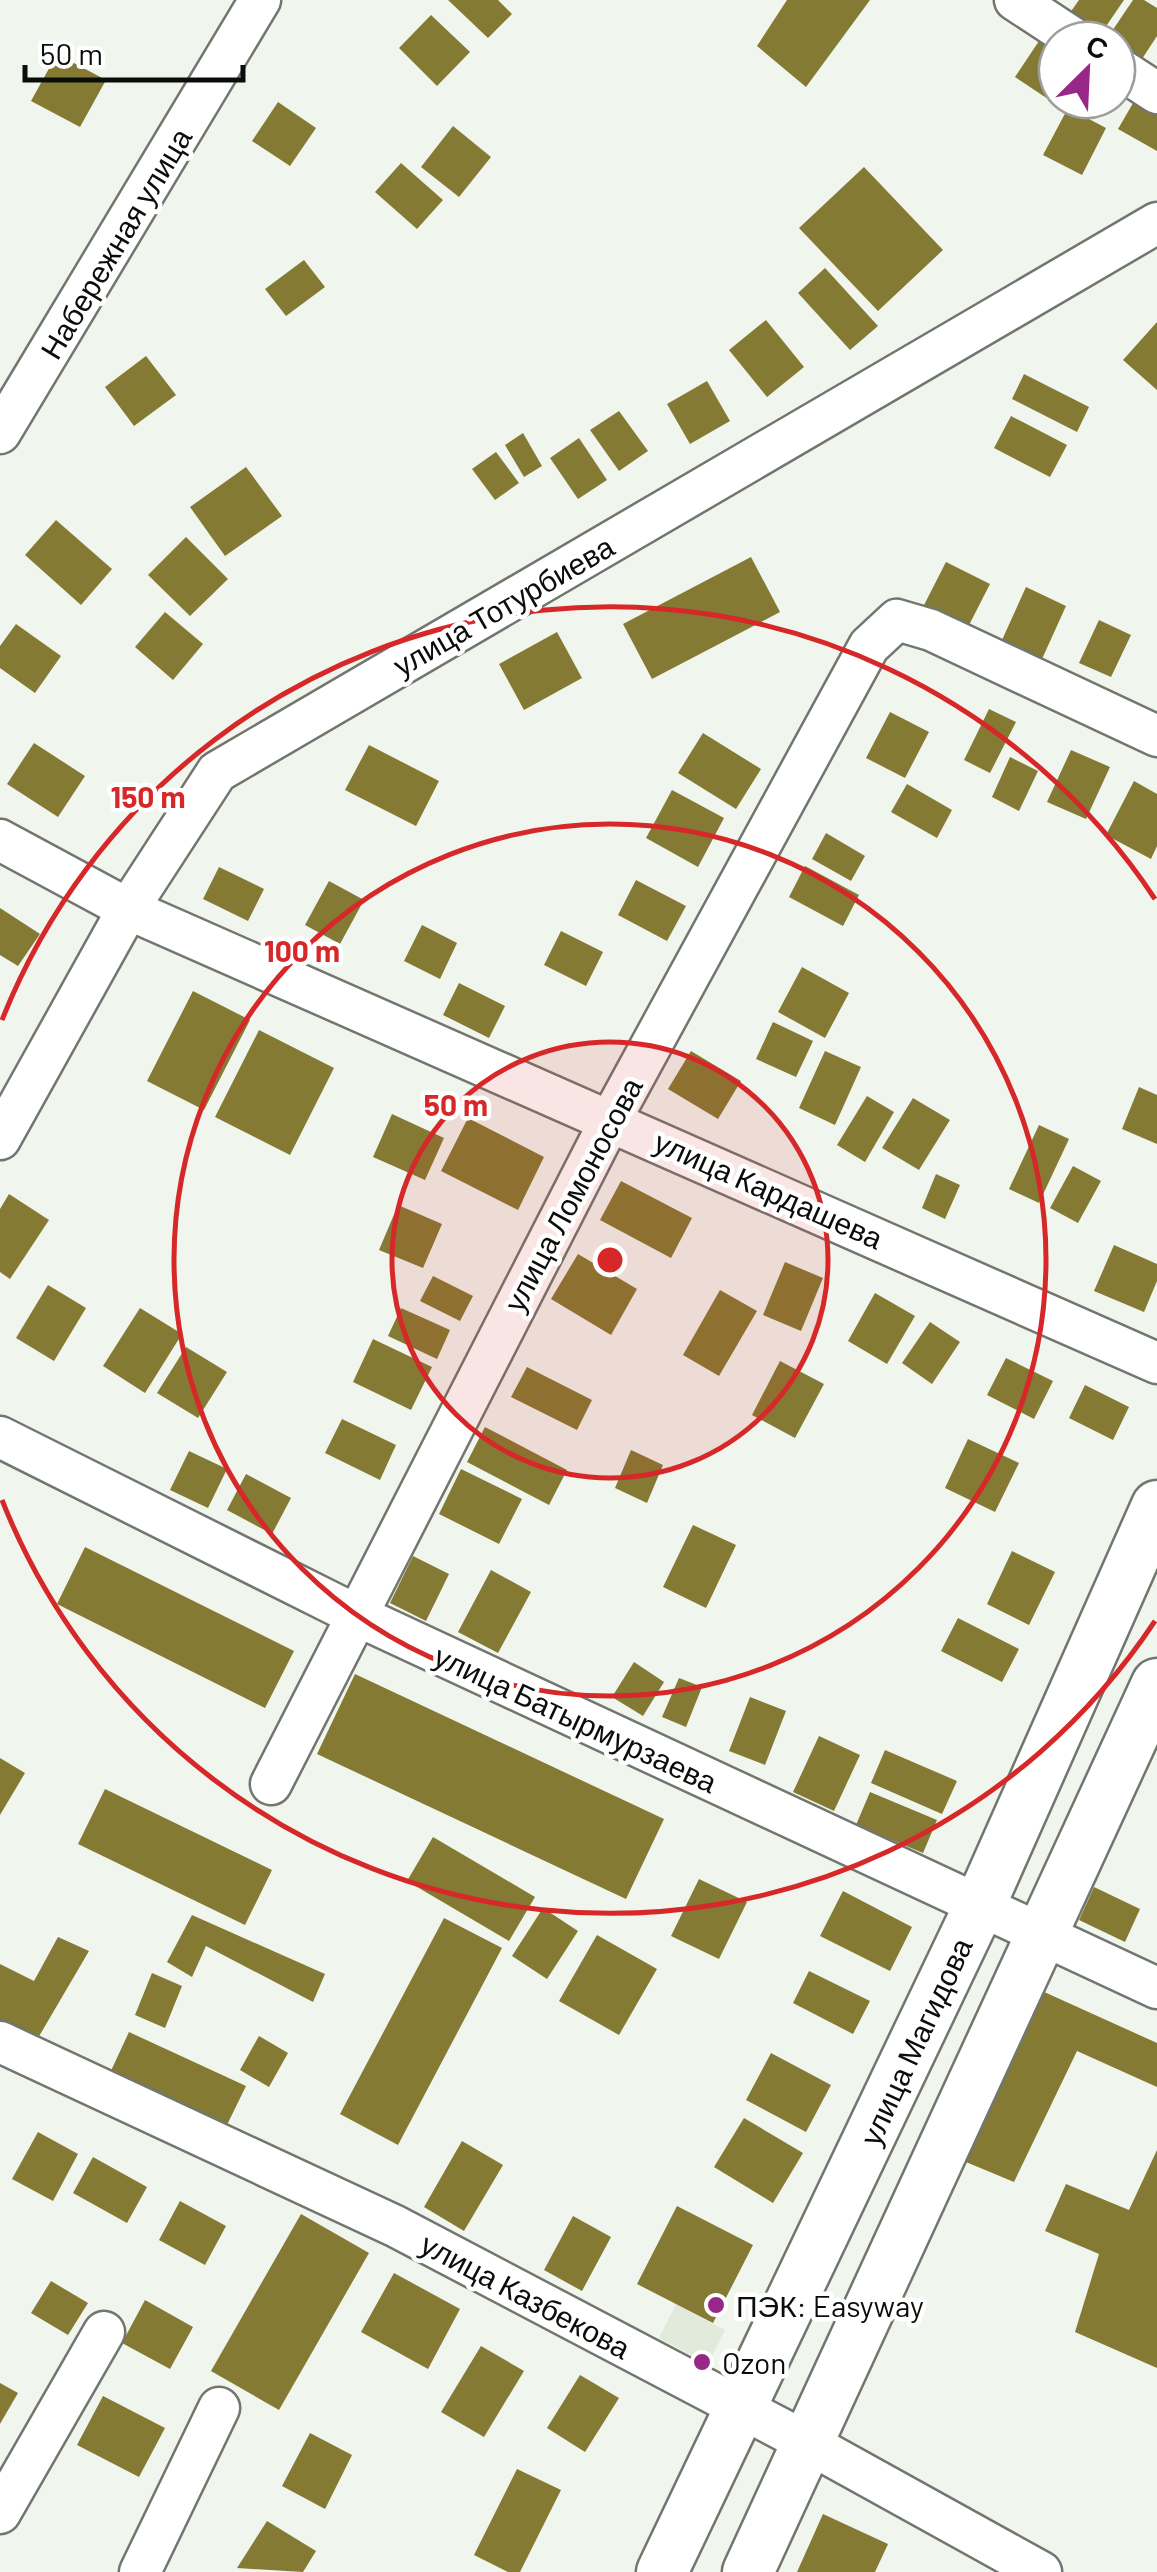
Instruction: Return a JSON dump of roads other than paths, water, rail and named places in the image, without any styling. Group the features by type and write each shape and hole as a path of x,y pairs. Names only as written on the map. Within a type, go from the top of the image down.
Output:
{"main road":[{"name":"улица Магидова","path":"662,2572 979,1906 1157,1506"},
{"path":"748,2572 1157,1684"}],"street":[{"name":"Набережная улица","path":"0,433 260,0"},
{"path":"1014,0 1045,20"},
{"name":"улица Тотурбиева","path":"0,1138 128,909 217,772 1157,224"},
{"name":"улица Ломоносова","path":"271,1784 354,1614 611,1119 869,646 898,620 931,630 1157,736"},
{"name":"улица Кардашева","path":"0,840 128,909 1157,1362"},
{"name":"улица Батырмурзаева","path":"0,1437 354,1614 1157,1988"},
{"name":"улица Казбекова","path":"0,2042 395,2226 1041,2572"},
{"path":"0,2513 104,2332"},
{"path":"140,2572 220,2408"}],"place":[{"name":"ПЭК: Easyway","path":"716,2305"},
{"name":"Ozon","path":"702,2362"}]}
